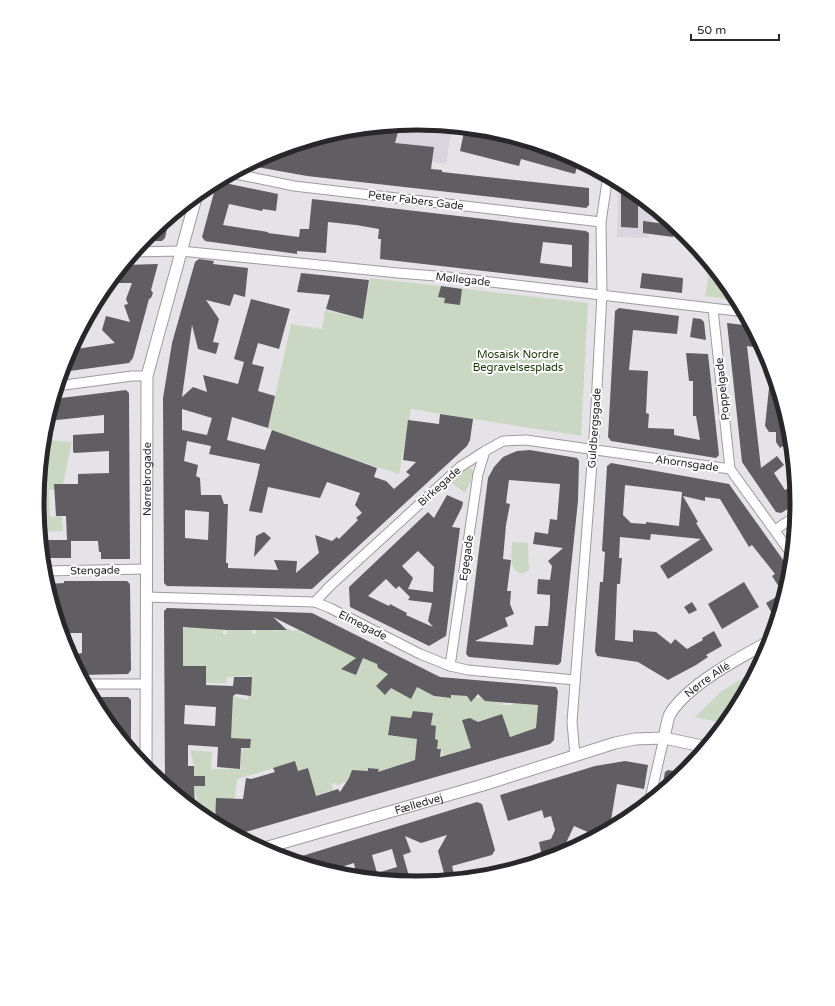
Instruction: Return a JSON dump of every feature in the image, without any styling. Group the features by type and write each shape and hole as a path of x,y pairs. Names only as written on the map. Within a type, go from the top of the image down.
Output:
{"street":[{"name":"Peter Fabers Gade","path":"240,175 294,186 601,222"},
{"name":"Guldbergsgade","path":"575,756 572,722 593,451 602,294 601,222 607,182"},
{"name":"Nørrebrogade","path":"146,759 147,376 194,204"},
{"name":"Møllegade","path":"142,252 181,251 398,273 456,277 738,311"},
{"name":"Poppelgade","path":"713,309 730,469"},
{"path":"63,385 132,376 147,376"},
{"name":"Birkegade","path":"315,602 330,586 460,467 503,441 526,440 593,451"},
{"name":"Egegade","path":"450,666 478,474 485,451"},
{"name":"Ahornsgade","path":"593,451 730,469 788,549"},
{"path":"775,530 790,520"},
{"name":"Stengade","path":"50,571 146,570"},
{"name":"Elmegade","path":"146,597 315,602 330,608 420,654 450,666 468,670 575,680"},
{"name":"Nørre Allé","path":"664,738 670,715 679,703 702,683 726,666 763,645"},
{"path":"91,684 146,684"},
{"path":"651,794 664,738"},
{"name":"Fælledvej","path":"271,846 483,785 615,743 635,739 664,738 701,746"}],"shaded area":[{"path":"393,130 451,131 446,164 315,144 345,137"},
{"path":"618,188 663,222 652,220 648,238 617,237"}],"green space":[{"path":"673,231 680,237 673,237"},
{"path":"710,271 731,300 705,296"},
{"name":"Mosaisk Nordre Begravelsesplads","path":"370,278 588,303 581,436 411,409 399,474 328,451 268,428 291,324 322,329 325,310 363,319"},
{"path":"49,440 72,442 62,489 49,490 50,517 62,516 63,531 45,532 45,479"},
{"path":"466,468 471,468 474,474 465,493 449,481"},
{"path":"512,542 528,543 529,571 522,574 515,569 511,556"},
{"path":"188,627 210,627 210,629 223,630 223,634 227,634 227,630 252,629 252,633 256,634 256,630 301,630 301,632 344,648 376,663 378,668 381,670 386,669 402,694 408,697 417,686 436,695 436,697 451,698 453,695 467,696 472,701 475,697 483,698 485,701 495,698 495,702 503,703 503,705 512,705 513,703 540,704 538,705 536,728 490,743 475,728 472,719 470,718 463,720 471,748 452,753 451,756 443,755 441,749 437,749 437,740 430,739 433,713 413,711 412,716 422,752 411,765 410,761 406,762 407,766 377,784 379,769 369,768 368,778 358,771 352,770 350,776 345,782 337,785 335,783 332,784 333,790 313,796 307,768 298,771 295,762 237,779 234,807 210,814 199,805 190,773 194,766 190,750 212,752 211,769 241,769 241,749 249,748 251,739 231,738 233,696 248,700 249,676 227,677 226,683 186,683 183,677 183,629"},
{"path":"749,674 741,690 720,723 695,717 722,691"}],"building":[{"path":"398,130 395,143 434,147 431,169 442,170 442,172 589,188 589,205 586,208 307,176 255,167 297,149 321,142 369,133"},
{"path":"464,133 514,142 538,149 577,166 575,174 521,159 519,166 460,151"},
{"path":"226,183 278,194 276,211 263,209 262,211 229,204 223,225 268,233 299,237 300,229 309,229 312,199 586,231 589,233 588,283 380,259 381,239 378,239 379,229 356,225 328,222 326,253 297,251 297,254 205,241 202,237 215,189","holes":["543,242 572,245 572,267 540,263"]},
{"path":"621,190 638,202 638,228 621,227"},
{"path":"643,221 666,224 674,231 673,237 643,233"},
{"path":"168,225 165,238 162,241 151,241"},
{"path":"199,259 214,261 213,264 248,268 245,297 234,294 230,306 206,300 219,319 213,342 219,343 216,354 198,349 192,325 182,397 193,387 207,392 203,375 238,384 244,362 234,359 251,299 290,309 279,349 258,343 252,364 264,367 258,391 275,396 268,428 232,417 227,440 265,450 272,430 377,468 374,477 386,481 394,489 410,475 406,472 416,462 403,460 408,420 439,424 440,414 473,419 470,440 467,446 312,589 167,586 164,583 163,398 172,343 195,262","holes":["182,409 212,418 207,435 182,430","187,441 211,446 209,454 260,464 249,511 262,513 268,487 320,498 327,482 360,493 355,505 362,513 356,518 358,520 339,539 337,537 332,541 315,535 319,553 296,573 297,561 274,560 278,570 228,568 228,563 226,563 228,504 224,504 221,495 201,495 200,478 196,476 198,465 184,461","185,510 209,512 208,540 185,538"]},
{"path":"158,264 151,290 153,293 149,299 133,358 129,363 68,371 78,349 115,343 102,330 106,316 130,322 124,305 128,304 126,299 132,283 116,283 130,265"},
{"path":"301,273 369,280 363,319 326,309 330,295 297,292"},
{"path":"642,273 683,278 682,293 640,288"},
{"path":"441,286 462,289 460,305 444,303 445,298 438,297"},
{"path":"619,308 679,316 677,334 633,330 629,370 648,371 646,413 649,414 648,428 674,429 674,435 700,440 696,416 693,416 693,381 689,381 686,353 708,354 719,455 716,458 611,441 608,437 615,311"},
{"path":"693,318 701,319 704,322 706,340 690,337"},
{"path":"727,323 746,325 757,348 747,346 761,468 777,456 784,465 774,473 785,490 790,487 791,507 781,513 776,512 742,462"},
{"path":"769,388 773,388 786,444 780,448 776,442 776,432 769,432 765,426"},
{"path":"126,390 129,393 130,559 101,559 98,541 71,541 71,558 48,558 46,540 67,540 66,516 56,516 54,484 78,484 78,474 109,473 109,451 74,453 73,451 73,435 104,433 104,415 53,420 59,398"},
{"path":"530,450 577,458 579,461 578,501 561,662 558,665 469,657 466,654 488,478 494,467 503,457 517,451","holes":["509,480 560,484 557,520 550,519 548,534 535,532 533,544 563,548 548,561 552,566 550,580 538,579 537,594 550,595 548,626 535,626 533,645 475,641 508,626 505,618 514,614 510,604 511,591 507,591 511,560 503,559 506,525 510,504 506,503"]},
{"path":"611,463 729,484 786,564 781,589 772,576 775,574 752,545 749,547 720,499 705,497 705,501 683,496 698,522 696,523 713,550 668,579 660,566 701,539 651,534 650,540 620,537 619,558 622,558 620,584 617,584 615,640 633,642 633,630 656,632 671,644 675,639 687,649 703,640 702,638 714,631 722,646 706,655 708,657 696,665 668,680 638,662 597,656 595,651 600,582 603,582 605,552 602,551 607,466","holes":["625,485 682,492 679,526 646,522 646,524 631,523 623,515"]},
{"path":"447,495 463,502 452,527 460,528 446,636 429,646 350,607 349,587 428,512 434,518","holes":["418,551 434,567 433,592 408,589 413,578 402,566","386,579 396,589 399,586 410,597 408,600 432,603 428,621 433,627 406,615 407,613 390,604 389,606 368,596"]},
{"path":"264,532 271,538 254,557 256,536"},
{"path":"64,581 127,581 130,584 131,670 128,674 86,675 76,654 82,653 82,633 67,633 53,584 64,583"},
{"path":"744,582 759,607 722,629 708,604"},
{"path":"779,595 773,616 766,603"},
{"path":"692,602 697,610 689,614 684,607"},
{"path":"167,608 312,613 440,677 556,687 558,691 554,740 550,744 243,833 215,817 216,798 243,799 246,778 251,779 275,772 273,768 295,761 298,771 308,768 316,796 338,789 340,792 352,770 368,771 368,768 379,769 378,772 415,760 417,739 388,735 391,716 411,718 413,711 433,713 431,725 436,726 435,739 438,740 437,749 441,749 440,757 471,748 462,720 470,718 478,722 502,714 510,737 536,728 538,705 485,701 478,694 471,702 467,696 451,695 451,698 434,696 417,687 411,699 391,688 385,695 376,686 388,674 378,668 377,664 363,658 356,675 341,669 356,658 273,617 287,630 227,630 183,627 183,666 206,666 206,685 233,686 234,677 252,677 251,696 236,694 233,696 231,738 251,739 250,748 241,748 240,769 217,767 218,747 188,745 188,766 194,766 194,776 205,776 205,786 194,786 195,803 165,778 164,611","holes":["185,705 216,707 215,726 184,724"]},
{"path":"98,697 128,697 131,700 131,742 107,711"},
{"path":"625,761 648,765 644,789 617,784 611,820 614,820 591,833 574,826 566,845 542,855 539,842 551,839 555,830 551,816 544,818 542,810 508,821 500,795 595,766"},
{"path":"668,770 677,772 662,785 665,772"},
{"path":"477,802 482,804 495,850 492,855 452,866 454,874 445,876 438,851 447,835 421,843 405,836 411,852 403,855 409,876 393,876 356,871 354,863 339,868 298,857","holes":["392,849 397,867 377,873 372,855"]}]}
